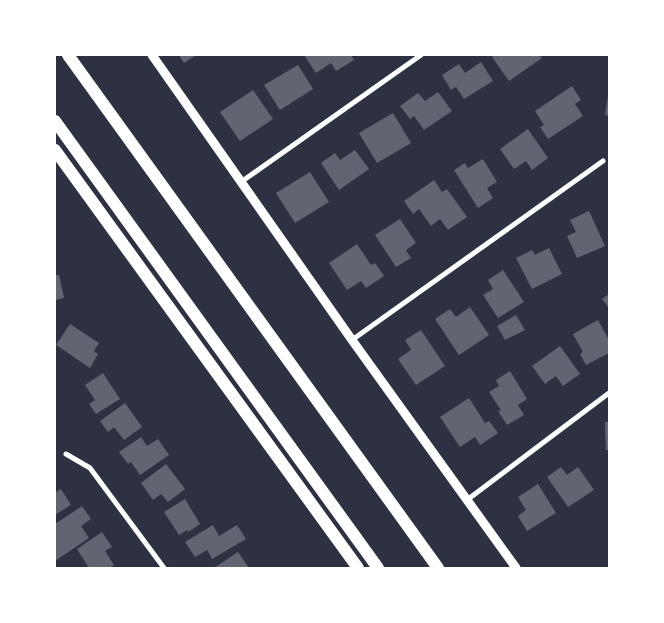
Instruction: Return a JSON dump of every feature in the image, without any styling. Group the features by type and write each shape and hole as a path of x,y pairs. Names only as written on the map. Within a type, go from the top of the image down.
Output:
{"highway":[{"path":"68,55 438,568"},
{"path":"55,121 378,568"},
{"path":"55,150 358,568"}],"street":[{"path":"152,55 352,340 516,568"},
{"path":"241,182 421,55"},
{"path":"352,340 603,161"},
{"path":"467,500 609,394"},
{"path":"66,454 90,468 164,568"}],"building":[{"path":"179,55 196,55 184,63"},
{"path":"304,55 351,55 354,60 336,71 331,63 316,73"},
{"path":"495,55 539,55 542,58 509,81 492,57"},
{"path":"481,62 493,81 464,99 456,87 451,90 442,75 459,64 465,73"},
{"path":"298,65 313,89 280,110 264,85"},
{"path":"572,86 581,100 575,104 583,116 548,139 540,127 544,125 535,111"},
{"path":"253,90 273,119 240,141 220,112"},
{"path":"438,92 452,111 424,130 414,116 410,119 400,106 418,93 425,101"},
{"path":"609,96 609,116 605,115"},
{"path":"393,113 411,143 377,163 359,133"},
{"path":"528,129 548,158 532,170 526,161 514,169 500,149"},
{"path":"355,150 369,169 339,190 321,163 335,153 340,160"},
{"path":"483,159 497,182 487,188 493,198 478,208 454,170 465,163 468,168"},
{"path":"310,172 329,202 295,223 276,193"},
{"path":"434,180 442,192 447,189 467,217 448,230 440,219 431,226 419,209 413,214 404,201"},
{"path":"589,211 605,246 577,258 567,236 576,232 570,220"},
{"path":"400,219 416,243 406,250 411,258 396,267 375,235"},
{"path":"357,244 371,265 375,263 384,276 366,288 361,281 347,290 329,263"},
{"path":"549,248 562,274 532,289 516,258 532,250 535,255"},
{"path":"503,270 524,302 498,318 483,295 493,289 488,280"},
{"path":"55,275 59,275 64,298 55,300"},
{"path":"609,294 609,308 602,299"},
{"path":"470,307 489,335 459,355 435,319 450,309 456,317"},
{"path":"516,315 525,330 505,340 497,326"},
{"path":"598,320 609,340 609,353 586,365 580,354 583,352 573,334"},
{"path":"70,324 99,343 94,351 98,354 90,368 56,345"},
{"path":"421,330 445,366 416,385 398,359 411,350 405,340"},
{"path":"560,346 580,374 563,386 556,376 545,384 532,366"},
{"path":"510,371 527,399 518,405 524,415 507,425 498,411 501,410 489,392 499,386 496,380"},
{"path":"103,373 120,399 96,414 89,404 95,400 85,385"},
{"path":"469,398 485,423 489,421 498,433 480,445 475,437 460,447 440,417"},
{"path":"125,403 142,427 124,440 114,427 108,432 100,421"},
{"path":"605,422 609,422 609,450 606,450"},
{"path":"141,437 147,446 158,439 169,455 140,475 131,462 128,464 119,452"},
{"path":"166,464 185,489 168,502 161,494 153,500 141,483"},
{"path":"561,467 567,475 578,467 594,490 568,507 547,477"},
{"path":"538,484 556,513 527,531 518,516 526,510 518,497"},
{"path":"61,489 71,505 55,515 55,493"},
{"path":"185,499 200,524 188,532 187,530 179,535 164,512"},
{"path":"82,506 91,519 81,526 89,538 55,561 55,524"},
{"path":"213,525 219,536 237,525 246,539 212,559 207,550 195,557 185,542"},
{"path":"102,532 112,547 105,551 114,565 110,568 89,568 77,549"},
{"path":"238,552 249,568 214,568"}]}
